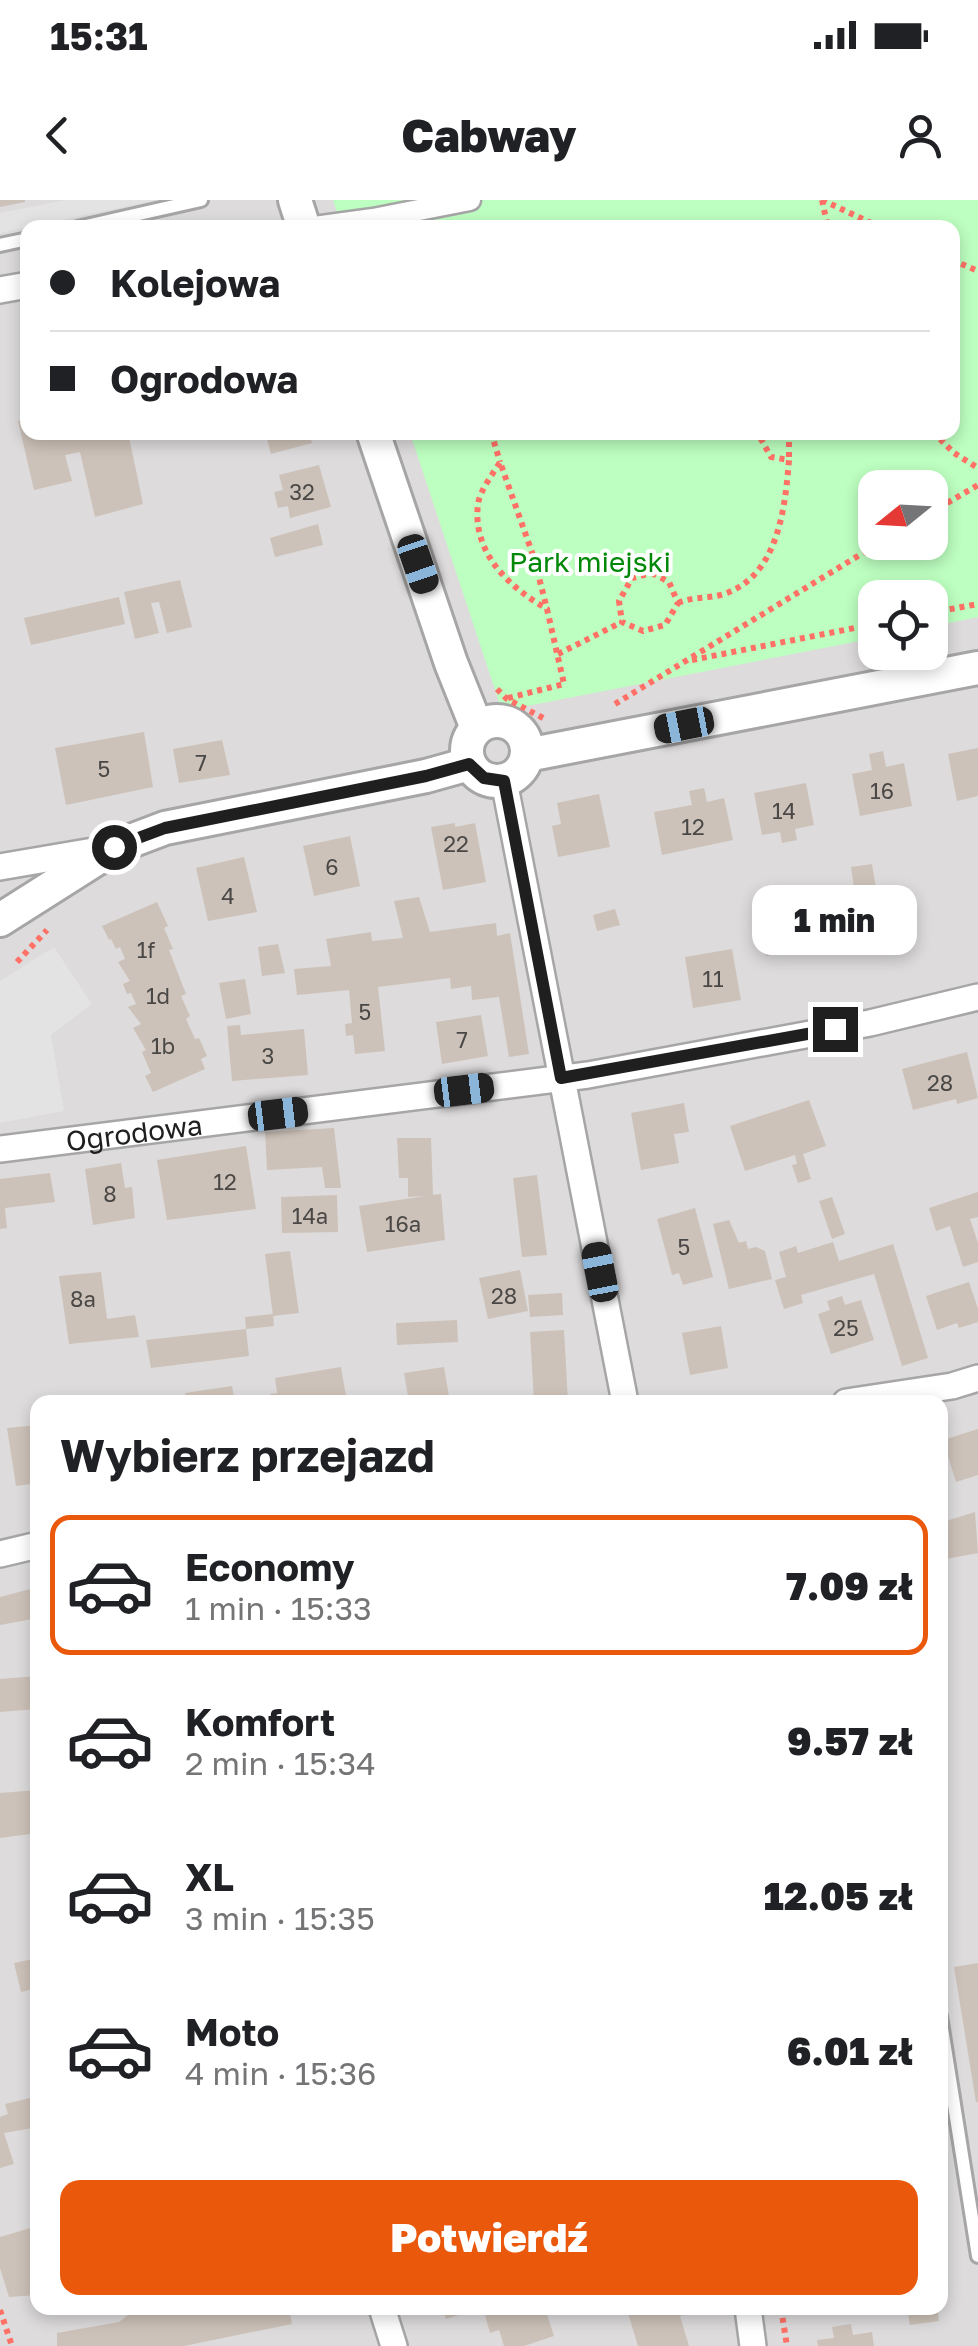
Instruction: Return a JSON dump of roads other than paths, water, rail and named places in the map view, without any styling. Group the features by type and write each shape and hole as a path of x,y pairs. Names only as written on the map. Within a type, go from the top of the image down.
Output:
{"street":[{"path":"366,220 470,200"},
{"path":"377,440 451,663 477,728"},
{"path":"527,755 978,668"},
{"path":"486,722 507,722 523,735 527,755 516,774 504,781 484,778 469,764 468,744 477,728 486,722"},
{"path":"0,868 114,847 165,828 469,764"},
{"path":"504,781 625,1395"},
{"path":"0,920 114,847"},
{"name":"Ogrodowa","path":"0,1149 561,1078 870,1023 978,996"},
{"path":"892,1395 978,1378"},
{"path":"0,1554 30,1547"},
{"path":"384,2315 394,2346"},
{"path":"749,2315 754,2346"}],"lane":[{"path":"112,220 201,200"},
{"path":"948,2067 978,2256"}],"park label":[{"name":"Park miejski","path":"590,561"}]}
